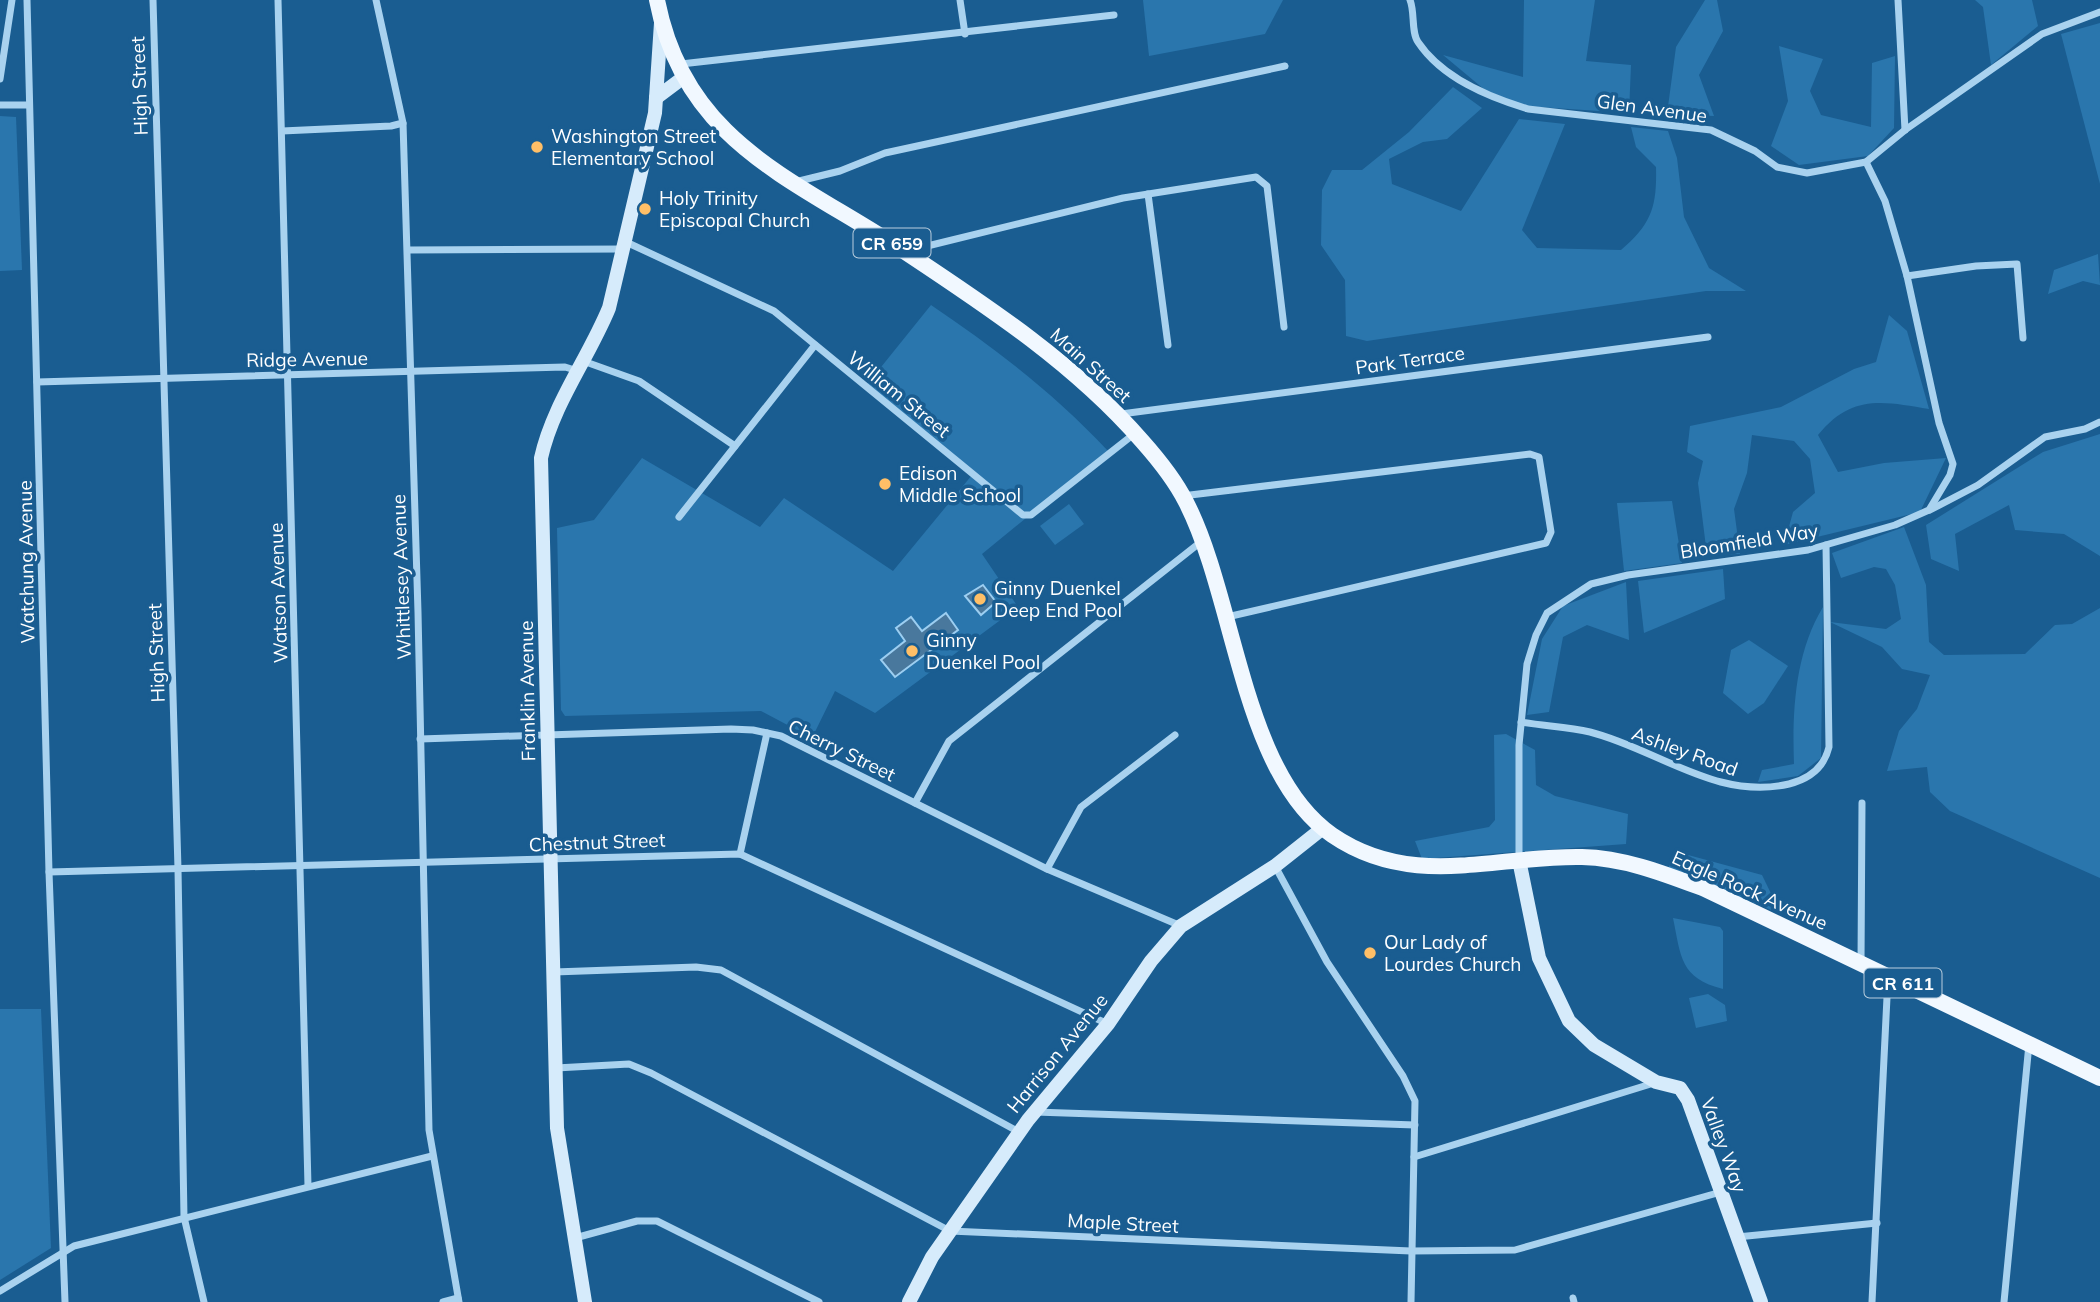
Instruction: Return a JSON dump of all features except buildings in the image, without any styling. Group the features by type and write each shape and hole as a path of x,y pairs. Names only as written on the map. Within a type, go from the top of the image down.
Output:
{"main road":[{"name":"Main Street","path":"657,0 661,23 680,71 722,128 751,156 790,183 905,251 1035,342 1134,433 1182,496 1202,541 1274,766 1297,803 1323,828"},
{"name":"Eagle Rock Avenue","path":"1323,828 1350,847 1394,863 1443,867 1581,857 1605,858 1647,867 1705,889 2100,1078"}],"street":[{"path":"0,79 12,0"},
{"name":"Watchung Avenue","path":"27,0 49,872 60,1124 61,1252 65,1302"},
{"name":"High Street","path":"153,0 178,869 184,1217 204,1302"},
{"name":"Watson Avenue","path":"278,0 308,1186"},
{"name":"Whittlesey Avenue","path":"376,0 403,123 432,1156 458,1300"},
{"path":"960,0 965,34"},
{"name":"Glen Avenue","path":"1410,0 1416,40 1446,70 1499,100 1528,109 1711,130 1755,151 1777,167 1807,173 1866,162 1905,130 2042,34 2100,12"},
{"path":"1898,0 1905,130"},
{"path":"656,98 690,61 965,34 1114,15"},
{"name":"Franklin Avenue","path":"585,1302 557,1129 541,458 548,427 608,308 625,246 656,98 661,23"},
{"path":"790,183 839,171 885,153 1285,66"},
{"path":"0,105 29,105"},
{"path":"282,131 391,126 403,123"},
{"path":"1866,162 1885,201 1908,276 1939,423 1953,464 1945,484 1929,510"},
{"path":"905,251 1148,194 1256,177 1263,180 1267,186 1284,327"},
{"path":"1148,194 1168,345"},
{"name":"William Street","path":"408,250 625,246 774,311 1023,515 1031,515 1134,433"},
{"path":"1908,276 1976,266 2017,264 2023,338"},
{"name":"Park Terrace","path":"1116,415 1708,337"},
{"path":"679,517 815,345"},
{"name":"Ridge Avenue","path":"37,383 581,366 639,381 735,446"},
{"name":"Bloomfield Way","path":"1519,860 1521,722 1527,664 1547,612 1591,584 1628,575 1808,550 1895,525 1978,485 2045,437 2085,429 2100,422"},
{"path":"1182,496 1530,454 1539,457 1551,532 1546,543 1226,617"},
{"path":"915,803 949,741 1202,541"},
{"name":"Ashley Road","path":"1521,722 1590,732 1737,788 1770,789 1804,781 1825,762 1829,747 1826,545"},
{"name":"Cherry Street","path":"420,739 731,729 781,736 1048,869 1181,926"},
{"path":"740,854 767,733"},
{"path":"1048,869 1081,807 1175,734"},
{"path":"1861,963 1862,803"},
{"path":"1323,828 1275,866 1328,962 1411,1092 1417,1108 1410,1251 1412,1302"},
{"name":"Chestnut Street","path":"49,872 740,854 1108,1024"},
{"name":"Valley Way","path":"1519,860 1539,958 1569,1021 1594,1045 1657,1082 1680,1088 1688,1100 1761,1302"},
{"name":"Harrison Avenue","path":"909,1302 932,1257 1019,1132 1108,1024 1151,961 1181,926 1275,866"},
{"path":"553,972 696,967 721,970 1019,1132"},
{"path":"1872,1302 1888,976"},
{"path":"2004,1302 2029,1044"},
{"name":"Maple Street","path":"555,1068 629,1064 651,1073 950,1231 1410,1251 1515,1250 1721,1192"},
{"path":"1414,1157 1657,1082"},
{"path":"1034,1112 1415,1125"},
{"path":"0,1292 61,1252 184,1217 432,1156"},
{"path":"575,1238 637,1221 657,1221 819,1302"},
{"path":"1736,1237 1877,1223"},
{"path":"443,1302 458,1300"}],"shaded area":[{"path":"1143,0 1283,0 1265,34 1149,56"},
{"path":"1524,0 1595,0 1586,61 1631,65 1629,113 1524,106 1485,90 1443,55 1523,77"},
{"path":"1705,0 1717,0 1723,31 1699,75 1714,116 1667,114 1676,47"},
{"path":"1975,0 2032,0 2038,26 1991,65 1983,7"},
{"path":"2100,23 2100,184 2061,34"},
{"path":"1779,46 1823,59 1810,91 1821,115 1871,127 1872,63 1895,56 1894,128 1868,156 1799,165 1771,146 1788,101"},
{"path":"1453,87 1482,108 1447,139 1423,142 1389,159 1392,184 1461,211 1519,119 1565,124 1522,230 1537,248 1621,250 1646,223 1654,204 1655,193 1656,167 1636,147 1631,127 1668,131 1677,158 1684,217 1709,268 1746,291 1706,291 1367,341 1346,336 1345,280 1321,245 1322,190 1332,170 1362,170 1409,132"},
{"path":"0,116 16,117 22,270 0,271"},
{"path":"2098,254 2100,285 2083,281 2048,294 2054,270"},
{"path":"931,305 1024,373 1067,410 1108,451 982,554 1018,607 875,713 835,691 812,738 761,711 565,716 561,710 557,528 594,520 642,458 760,527 784,498 893,571 972,475 865,387"},
{"path":"1889,315 1907,331 1929,409 1882,403 1855,407 1830,422 1818,435 1838,472 1884,463 1946,458 1920,512 1784,545 1793,512 1815,493 1810,459 1794,441 1752,435 1747,473 1734,509 1740,554 1707,555 1698,483 1703,461 1687,452 1690,426 1781,407 1854,369 1876,362"},
{"path":"2100,434 2100,556 2064,534 2015,530 2009,505 1955,534 1959,571 1931,559 1926,525 2043,452"},
{"path":"1672,501 1682,563 1624,571 1617,503"},
{"path":"1069,504 1084,524 1055,545 1040,526"},
{"path":"1904,527 1926,585 1929,642 1944,655 2025,654 2055,625 2072,624 2100,608 2100,878 1950,811 1930,792 1927,767 1887,771 1899,731 1917,709 1930,675 1902,669 1882,647 1830,622 1886,629 1901,619 1895,585 1886,569 1874,567 1841,578 1832,553"},
{"path":"1723,569 1725,599 1644,633 1638,581"},
{"path":"1626,582 1629,640 1587,625 1563,637 1549,712 1527,715 1542,639 1563,606"},
{"name":"Ginny Duenkel Deep End Pool","path":"983,585 996,602 981,615 965,596"},
{"path":"1823,607 1821,758 1798,776 1758,782 1762,770 1794,764 1797,683 1806,643"},
{"name":"Ginny Duenkel Pool","path":"946,613 958,630 895,677 881,660 905,641 896,628 911,617 922,631"},
{"path":"1749,640 1788,666 1764,703 1748,714 1723,693 1731,650"},
{"path":"1506,734 1535,750 1536,785 1555,796 1628,814 1626,844 1422,859 1415,841 1489,827 1495,820 1494,735"},
{"path":"1677,852 1762,875 1781,914 1668,868"},
{"path":"1673,918 1720,927 1723,931 1723,989 1698,979 1690,972 1681,955"},
{"path":"1708,994 1725,1005 1727,1021 1696,1028 1689,998"},
{"path":"0,1009 41,1009 51,1248 0,1280"}],"place":[{"name":"Washington Street Elementary School","path":"537,147"},
{"name":"Holy Trinity Episcopal Church","path":"645,209"},
{"name":"Edison Middle School","path":"885,484"},
{"name":"Ginny Duenkel Deep End Pool","path":"980,599"},
{"name":"Ginny Duenkel Pool","path":"912,651"},
{"name":"Our Lady of Lourdes Church","path":"1370,953"}]}
